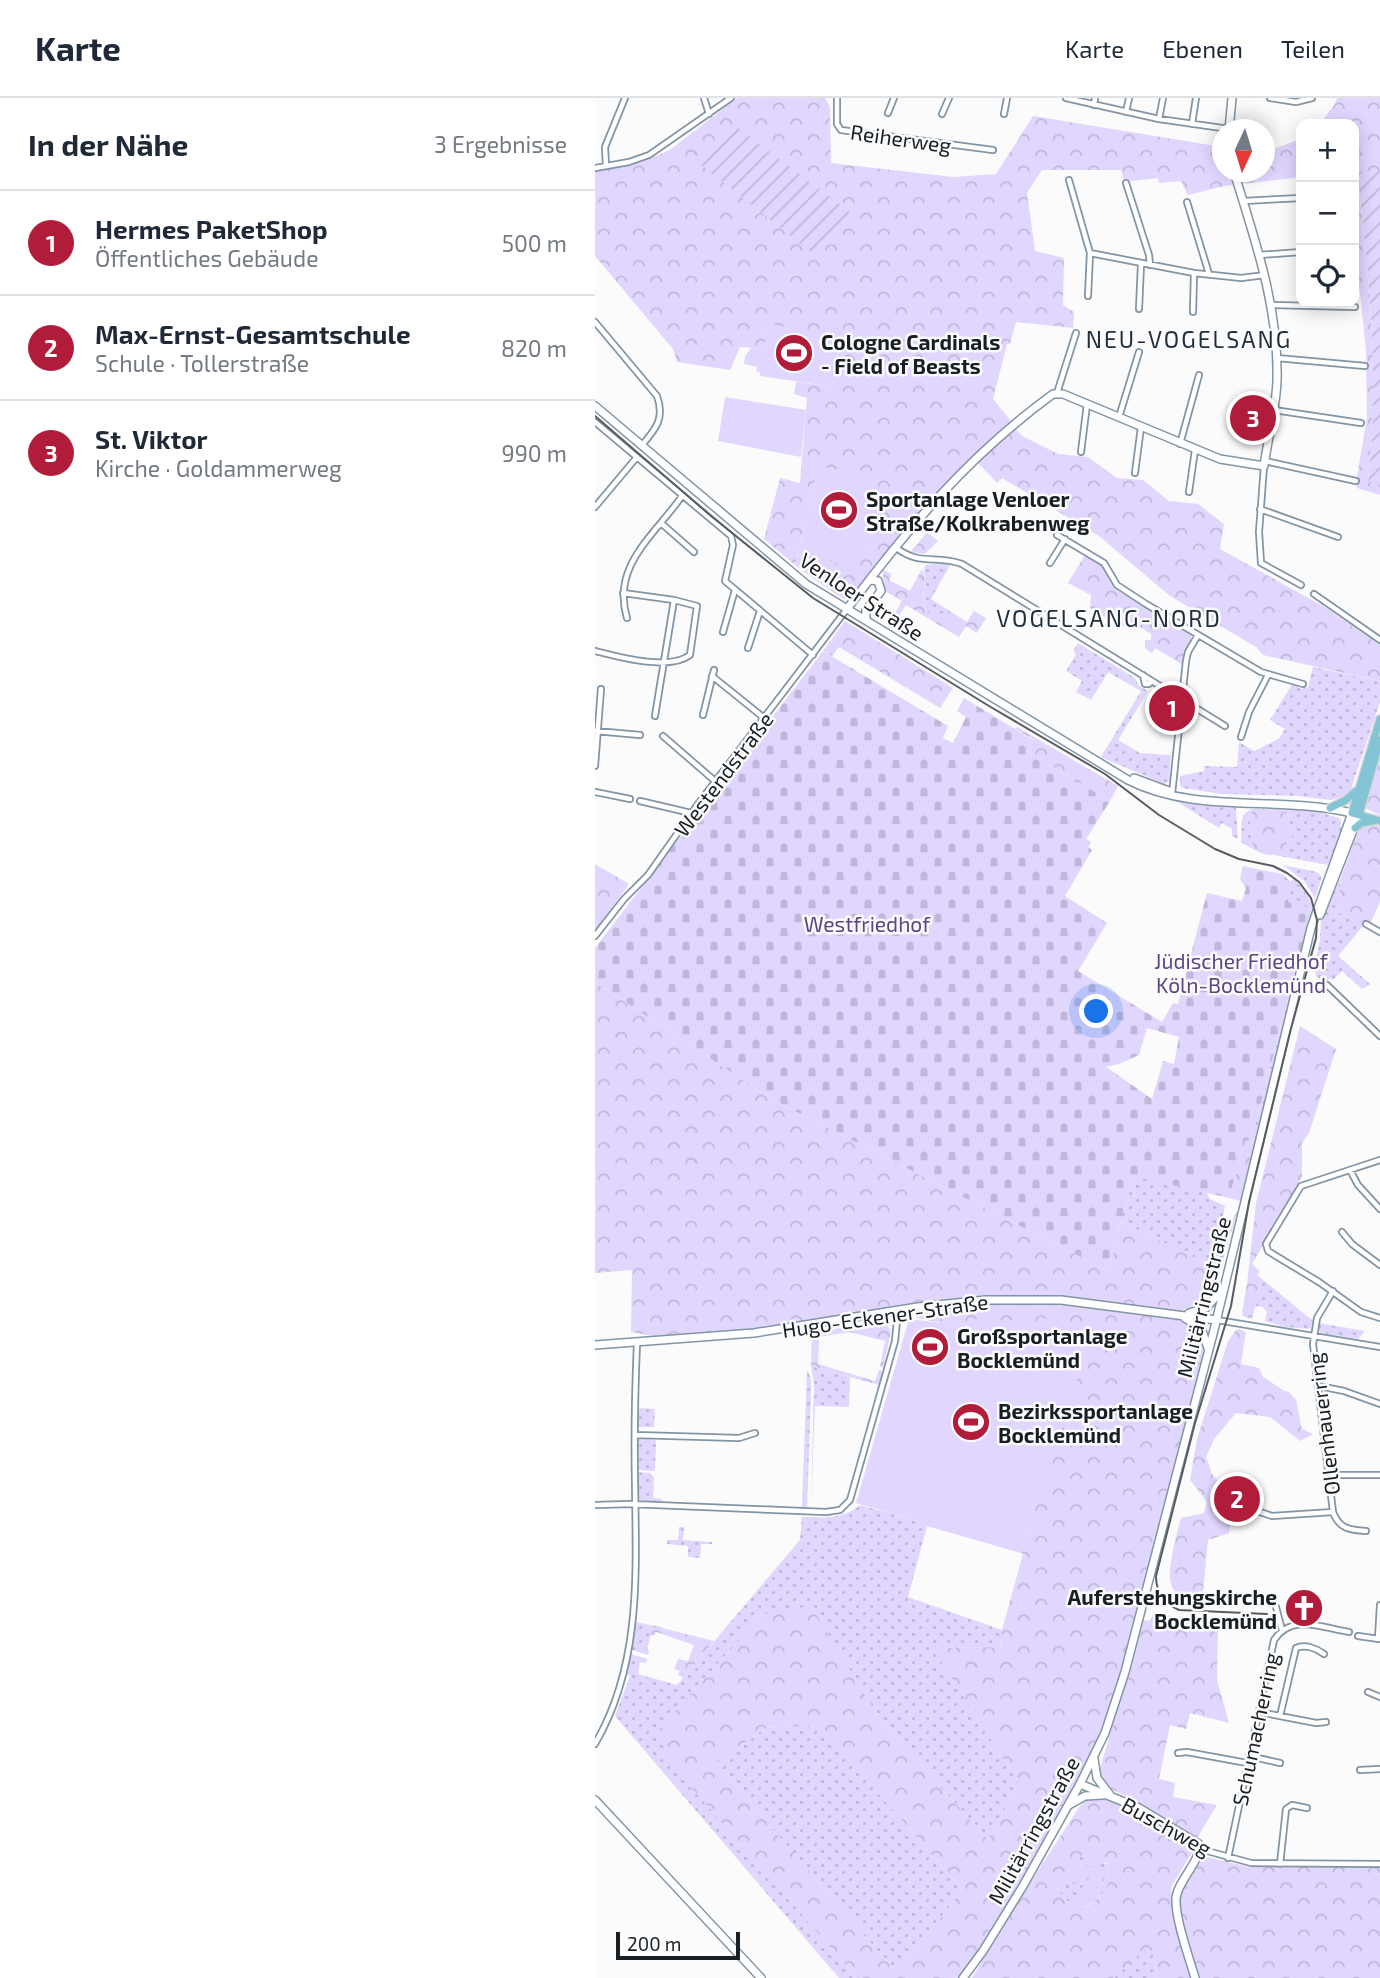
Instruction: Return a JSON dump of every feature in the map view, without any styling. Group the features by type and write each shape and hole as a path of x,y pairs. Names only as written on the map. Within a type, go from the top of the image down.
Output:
{"main road":[{"path":"1230,119 1232,98"},
{"path":"847,609 895,547 972,460 1053,394 1058,393 1087,404 1220,459 1264,463 1274,410 1277,358 1275,323 1265,275 1237,182"},
{"name":"Venloer Straße","path":"595,404 806,584 1125,777 1163,788 1172,794 1217,802 1300,804 1330,808 1379,821"},
{"path":"866,620 866,610 880,595 880,566"},
{"path":"871,580 881,583"},
{"path":"835,601 854,599"},
{"path":"1355,814 1359,788 1380,719"},
{"path":"1355,814 1380,740"},
{"path":"1359,788 1346,800 1330,808 1351,828 1367,821 1379,821"},
{"name":"Militärringstraße","path":"963,1978 1023,1886 1094,1758 1105,1733 1125,1672 1216,1320 1311,935 1355,814"},
{"path":"1174,1314 1194,1313 1206,1308 1223,1288"},
{"name":"Hugo-Eckener-Straße","path":"595,1345 771,1332 951,1303 1024,1299 1097,1304 1216,1320"},
{"path":"1174,1314 1201,1328 1208,1350"},
{"path":"1094,1758 1097,1778 1111,1796"},
{"name":"Buschweg","path":"1080,1784 1158,1819 1194,1841 1200,1849"},
{"path":"1068,1805 1085,1796 1111,1796"},
{"path":"595,1800 761,1978"},
{"path":"1195,1978 1176,1896 1200,1849"}],"street":[{"path":"606,166 605,147 625,98"},
{"path":"704,98 709,114"},
{"path":"595,168 649,155 731,98"},
{"name":"Reiherweg","path":"837,98 837,124 841,130 993,150"},
{"path":"888,113 894,98"},
{"path":"942,114 949,98"},
{"path":"1004,114 1006,98"},
{"path":"1066,98 1159,119 1212,127"},
{"path":"1094,105 1095,98"},
{"path":"1126,112 1129,98"},
{"path":"1159,119 1163,98"},
{"path":"1192,124 1196,98"},
{"path":"1270,98 1296,102 1312,98"},
{"path":"1069,180 1090,253 1088,296"},
{"path":"1126,183 1150,265"},
{"path":"1243,201 1296,198"},
{"path":"1187,202 1209,274"},
{"path":"1259,254 1296,252"},
{"path":"1090,253 1194,273 1241,278 1265,275"},
{"path":"1139,309 1141,264"},
{"path":"1193,312 1194,273"},
{"path":"1272,305 1296,306"},
{"path":"595,322 657,396 661,405 660,423 642,445"},
{"path":"1058,393 1076,333"},
{"path":"1119,418 1139,352"},
{"path":"1277,358 1366,366"},
{"path":"1180,444 1199,375"},
{"path":"1081,452 1087,404"},
{"path":"1274,410 1361,423"},
{"path":"595,422 731,536 733,545 725,578 735,590 813,655"},
{"path":"1135,473 1141,427"},
{"path":"1189,492 1195,450"},
{"path":"595,506 637,457"},
{"path":"1301,585 1261,563 1260,509 1264,463 1287,464 1356,481"},
{"path":"627,618 624,593 630,563 682,496"},
{"path":"1260,509 1338,537"},
{"path":"660,523 694,552"},
{"path":"1057,535 1104,563 1120,587 1198,635 1268,675 1303,684"},
{"path":"1050,563 1065,539"},
{"path":"895,547 919,560 948,560 962,564 1225,726"},
{"path":"723,632 735,590"},
{"path":"595,652 664,662 685,659 690,655 698,610 694,604 624,593"},
{"path":"1314,594 1380,640"},
{"path":"655,716 674,600"},
{"name":"Westendstraße","path":"595,936 651,871 691,813 847,609"},
{"path":"748,648 760,611"},
{"path":"1172,794 1187,656 1198,635"},
{"path":"703,715 714,670"},
{"path":"1241,737 1249,712 1268,675"},
{"path":"712,676 764,718"},
{"path":"595,766 601,688"},
{"path":"596,731 640,735"},
{"path":"663,736 715,781"},
{"path":"595,792 630,799"},
{"path":"641,801 691,813"},
{"path":"1366,924 1380,932"},
{"path":"1327,985 1380,1036"},
{"path":"1380,1160 1301,1186 1267,1240 1267,1248 1276,1256 1333,1291 1361,1312 1380,1318"},
{"path":"1350,1170 1358,1185 1380,1209"},
{"path":"1342,1232 1352,1244 1380,1265"},
{"path":"1313,1336 1318,1314 1333,1291"},
{"path":"595,1505 635,1504 837,1512 850,1500 895,1341 898,1310"},
{"name":"Ollenhauerring","path":"1216,1320 1380,1347"},
{"name":"Ollenhauerring","path":"1313,1336 1333,1512 1342,1526 1366,1531"},
{"path":"595,1744 617,1699 630,1651 633,1618 637,1343"},
{"path":"1319,1385 1380,1404"},
{"path":"635,1435 739,1438 755,1433"},
{"path":"1329,1475 1380,1475"},
{"path":"1260,1512 1272,1516 1333,1512"},
{"path":"1358,1636 1379,1639 1380,1605"},
{"path":"1276,1607 1282,1630"},
{"name":"Schumacherring","path":"1228,1858 1274,1640 1282,1630 1302,1623 1349,1632"},
{"path":"1280,1716 1296,1648 1314,1648 1324,1654"},
{"path":"1368,1692 1380,1697"},
{"path":"1258,1712 1326,1722"},
{"path":"1178,1753 1187,1752 1247,1763"},
{"path":"1249,1756 1279,1763"},
{"path":"1360,1770 1380,1769"},
{"path":"1280,1864 1286,1809 1292,1805 1307,1808"},
{"name":"Buschweg","path":"1200,1849 1251,1863 1380,1864"}],"green space":[{"path":"737,98 825,98 830,107 831,163 954,177 996,174 1033,116 1212,145 1212,182 1259,182 1225,186 1188,195 1181,181 1159,183 1158,178 1124,182 1121,170 1042,170 1027,193 1035,251 1064,258 1063,305 1074,312 1073,328 1016,322 1010,344 1007,344 993,399 1011,421 946,483 850,597 844,599 815,580 830,560 872,548 863,543 819,466 795,565 764,539 780,478 800,483 807,398 794,394 796,382 833,387 768,324 764,349 740,347 730,370 677,362 673,349 595,256 595,170 635,163 671,149"},
{"path":"1337,98 1380,98 1380,171 1359,173 1359,119 1324,119"},
{"path":"734,125 850,212 817,257 699,163"},
{"path":"1296,141 1296,178 1275,180 1275,148"},
{"path":"1380,171 1380,485 1368,482 1373,406 1372,327 1359,172"},
{"path":"1359,192 1369,288 1373,366 1368,481 1380,485 1380,495 1357,488 1356,483 1367,417 1366,351 1360,292"},
{"name":"Cologne Cardinals - Field of Beasts","path":"768,324 841,335 833,387 760,376 760,372 756,371 757,367 744,364 745,356 751,348 764,349"},
{"path":"725,397 806,410 801,457 718,441"},
{"path":"1015,428 1022,436 1058,454 1088,457 1117,478 1143,480 1169,501 1198,504 1224,524 1220,549 1323,606 1380,645 1380,681 1263,655 1256,647 1170,596 1099,536 1002,478 997,483 977,459"},
{"name":"Sportanlage Venloer Straße/Kolkrabenweg","path":"819,466 877,477 863,543 872,548 852,573 830,560 815,580 795,565"},
{"path":"927,532 938,541 925,554 911,552"},
{"path":"1085,555 1103,566 1120,592 1191,635 1183,665 1155,648 1152,653 1145,648 1145,640 1151,640 1151,634 1140,627 1119,626 1090,608 1091,595 1068,583"},
{"path":"950,565 931,599 948,610 937,617 931,617 923,601 924,567"},
{"path":"882,569 892,574 889,580 910,591 922,569 925,582 924,604 931,617 937,617 948,610 967,622 974,611 986,618 977,633 966,626 959,637 906,605 898,617 894,615 902,601 885,591"},
{"path":"845,621 953,688 940,708 839,647 832,656 823,651"},
{"path":"1078,643 1135,678 1138,685 1148,691 1118,740 1140,753 1171,755 1169,781 1164,784 1101,757 1141,691 1108,672 1091,700 1076,692 1082,681 1066,671 1076,654 1073,651"},
{"name":"Westfriedhof","path":"823,651 948,726 943,738 953,743 966,717 957,711 964,698 1033,740 1027,751 1110,801 1086,839 1091,842 1088,847 1092,850 1065,896 1107,923 1078,971 1162,1022 1173,1003 1178,1004 1207,893 1242,901 1246,888 1240,879 1243,866 1282,874 1293,884 1288,902 1312,908 1251,1140 1245,1141 1229,1198 1133,1176 1108,1271 775,1101 595,982 595,948","holes":["1147,1028 1179,1037 1174,1064 1163,1061 1152,1099 1106,1067 1139,1055"]},
{"path":"1313,667 1380,681 1380,702 1347,795 1331,800 1298,796 1222,794 1182,788 1180,776 1204,771 1204,766 1237,767 1239,742 1254,751 1279,739 1285,729 1270,720 1293,684 1301,689 1308,687"},
{"path":"1017,727 1118,786 1110,801 1027,751 1033,739 1015,729"},
{"path":"1380,752 1380,815 1367,809 1365,804"},
{"path":"1174,800 1236,807 1238,839 1232,836 1232,829 1222,823 1219,828"},
{"path":"1253,809 1312,810 1339,818 1341,833 1328,865 1274,855 1292,837 1287,812 1249,814 1253,849 1241,842 1243,818"},
{"path":"1254,811 1287,812 1292,837 1275,854 1266,855 1253,849 1249,814"},
{"path":"1380,825 1380,902 1371,922 1363,926 1338,912 1341,877 1360,826"},
{"path":"595,864 629,884 595,931"},
{"path":"1283,865 1317,872 1322,877 1315,898 1304,881"},
{"path":"1341,877 1338,912 1363,926 1338,956 1370,984 1362,989 1342,971 1325,984 1316,976 1314,969 1321,920"},
{"path":"1294,879 1307,894 1315,913 1243,1201 1240,1201 1256,1145 1251,1140 1312,909 1288,902 1291,881"},
{"path":"595,982 775,1101 1108,1271 1121,1222 1220,1270 1206,1301 1180,1311 1076,1298 1025,1295 966,1297 777,1328 663,1338 631,1332 632,1270 595,1273"},
{"path":"1300,1026 1336,1049 1309,1133 1302,1143 1302,1177 1252,1264 1260,1271 1257,1275 1262,1279 1252,1319 1242,1313 1256,1203"},
{"path":"1251,1140 1256,1145 1240,1201 1229,1198 1245,1141"},
{"path":"1133,1176 1206,1191 1210,1199 1225,1206 1222,1222 1229,1225 1238,1210 1220,1270 1121,1222"},
{"path":"1262,1279 1313,1321 1310,1329 1285,1327 1265,1321 1267,1312 1263,1307 1255,1306"},
{"path":"990,1302 1133,1311 1186,1322 1201,1331 1204,1349 1127,1652 1101,1733 1057,1820 1002,1917 959,1978 857,1978 670,1763 657,1731 763,1614 811,1606 879,1718 988,1840 1019,1783 932,1648 1000,1647 1002,1630 1023,1554 1021,1553 1042,1483 1047,1480 1090,1332 1035,1337 1009,1319 972,1327 952,1321 942,1323 916,1318 914,1311","holes":["818,1725 963,1890 896,1972 717,1761 766,1728"]},
{"name":"Bezirkssportanlage Bocklemünd","path":"1040,1317 1090,1332 1047,1481 1042,1483 1021,1553 856,1503 909,1319 942,1323 952,1321 971,1327 975,1319 987,1322 1009,1319 1034,1336"},
{"path":"880,1321 886,1323 891,1332 883,1368 880,1366 885,1341 849,1332 819,1337 818,1364 875,1381 879,1370 883,1371 879,1385 811,1366 812,1333"},
{"path":"1319,1323 1365,1331 1358,1339 1321,1333 1318,1329"},
{"path":"1239,1329 1246,1332 1241,1364 1259,1368 1263,1377 1288,1391 1296,1400 1302,1429 1313,1434 1300,1441 1270,1417 1236,1413 1214,1439 1206,1457 1212,1474 1226,1491 1231,1511 1229,1533 1208,1540 1202,1603 1186,1599 1173,1589 1171,1565 1181,1518 1204,1513 1207,1502 1190,1480 1197,1439 1228,1341"},
{"path":"811,1366 850,1377 849,1407 815,1406 811,1508 814,1383"},
{"path":"807,1369 811,1379 811,1396 807,1508 802,1508"},
{"path":"638,1409 655,1409 654,1427 638,1427"},
{"path":"638,1439 656,1440 655,1471 637,1470"},
{"path":"637,1472 650,1473 654,1477 653,1498 662,1499 662,1502 642,1501 638,1498"},
{"path":"860,1505 925,1523 927,1526 908,1597 1002,1630 1000,1647 933,1648 1019,1783 988,1840 879,1718 863,1692 763,1614 657,1731 775,1883 857,1978 839,1978 615,1716 630,1676 627,1674 631,1654 647,1659 646,1663 640,1662 638,1674 677,1685 800,1540 802,1517 840,1515"},
{"path":"679,1527 684,1527 683,1540 712,1542 701,1544 700,1558 688,1557 688,1546 667,1544 667,1540 678,1540"},
{"path":"1155,1613 1210,1623 1218,1617 1217,1680 1229,1723 1190,1713 1186,1729 1170,1725 1159,1779 1175,1783 1173,1797 1217,1805 1197,1838 1109,1788 1100,1778 1100,1769 1143,1620 1149,1621"},
{"path":"635,1622 662,1627 653,1628 648,1655 632,1650"},
{"path":"653,1627 714,1641 683,1678 678,1675 680,1671 674,1669 678,1659 688,1661 694,1645 656,1632 654,1636 651,1635"},
{"path":"818,1725 963,1890 896,1972 717,1761 766,1728"},
{"path":"1099,1797 1114,1803 1192,1844 1193,1851 1171,1887 1172,1909 1190,1978 1155,1978 1157,1973 1152,1951 1144,1950 1113,1978 972,1978 1026,1889 1087,1799","holes":["1081,1855 1085,1855 1090,1868 1105,1862 1108,1864 1109,1873 1105,1890 1085,1908 1067,1902 1057,1889 1061,1880 1074,1884 1085,1876 1078,1862"]},
{"path":"1085,1854 1088,1866 1100,1862 1108,1864 1109,1873 1105,1890 1084,1908 1068,1902 1057,1889 1061,1879 1069,1883 1082,1870 1078,1862 1081,1855"},
{"path":"1203,1856 1249,1867 1380,1867 1380,1978 1197,1978 1182,1927 1179,1898 1188,1875"},
{"path":"1099,1866 1108,1873 1080,1908 1071,1901"},
{"path":"1144,1950 1152,1951 1157,1973 1155,1978 1113,1978"}],"tram line":[{"path":"595,416 711,516 813,598 1105,774 1159,815 1215,849 1239,859 1273,866 1287,873 1299,882 1311,898 1317,920 1316,938 1249,1202 1231,1306 1195,1423 1156,1576 1161,1596 1179,1610 1267,1614"}],"place":[{"name":"Cologne Cardinals - Field of Beasts","path":"794,353"},
{"name":"St. Viktor","path":"1253,418"},
{"name":"Sportanlage Venloer Straße/Kolkrabenweg","path":"839,510"},
{"name":"Hermes PaketShop","path":"1172,708"},
{"name":"Großsportanlage Bocklemünd","path":"930,1347"},
{"name":"Bezirkssportanlage Bocklemünd","path":"971,1422"},
{"name":"Max-Ernst-Gesamtschule","path":"1237,1499"},
{"name":"Auferstehungskirche Bocklemünd","path":"1304,1608"}],"district":[{"name":"NEU-VOGELSANG","path":"1189,339"},
{"name":"VOGELSANG-NORD","path":"1109,618"}],"park label":[{"name":"Jüdischer Friedhof Köln-Bocklemünd","path":"1241,972"}]}
